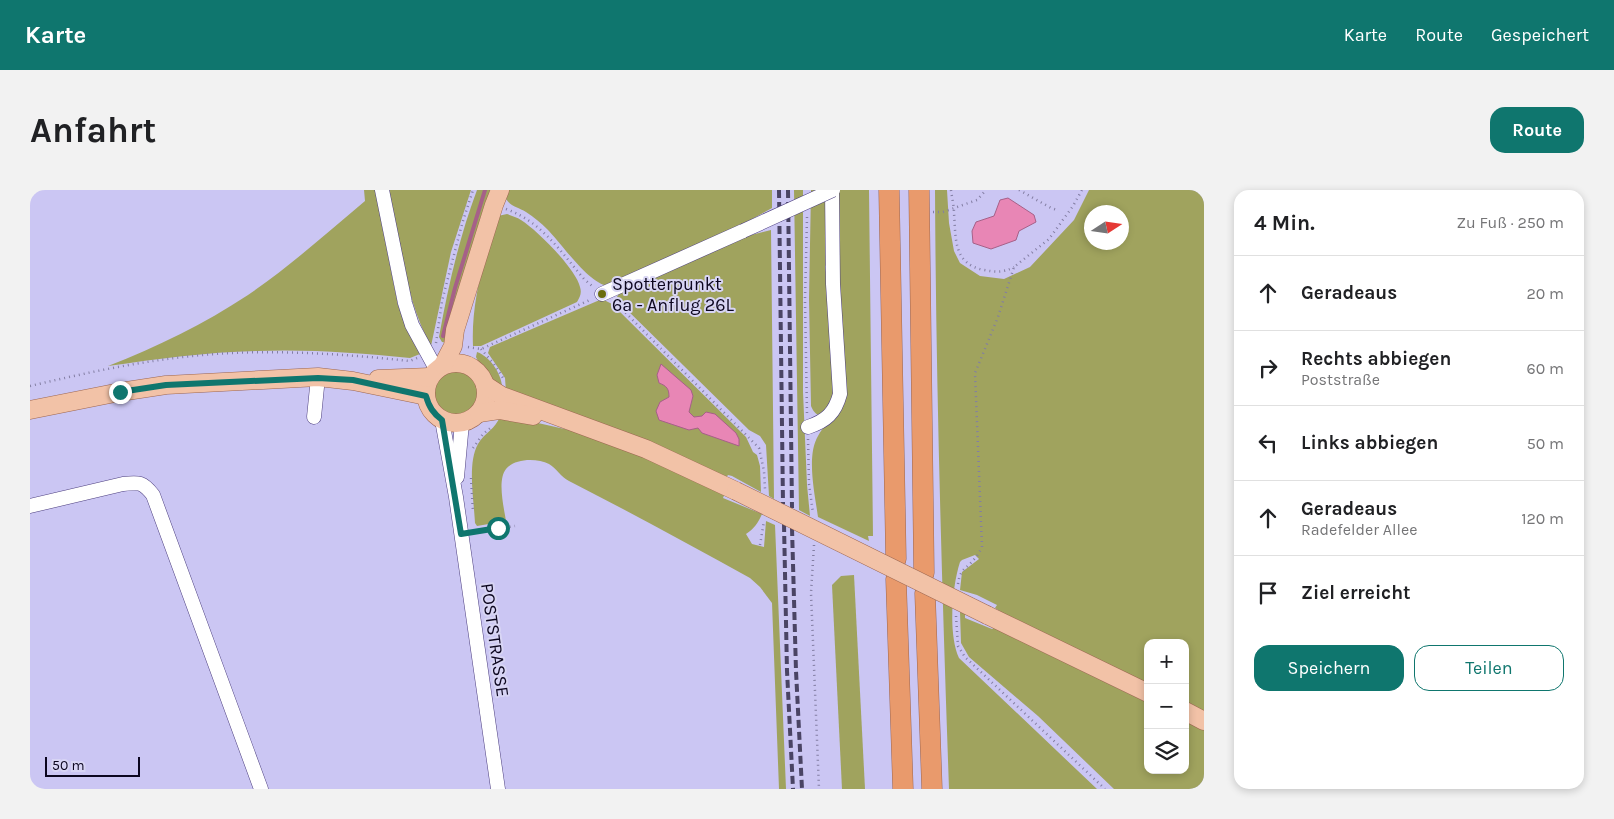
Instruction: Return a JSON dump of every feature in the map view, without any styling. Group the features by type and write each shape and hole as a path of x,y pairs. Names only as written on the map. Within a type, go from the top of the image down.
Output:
{"highway":[{"path":"889,190 896,559"},
{"path":"919,190 924,573"},
{"path":"896,579 903,789"},
{"path":"925,593 932,789"}],"main road":[{"path":"353,380 436,370 450,362 466,364 474,368 481,376 485,385 486,395 479,413 462,423 442,420 428,406 426,386 436,370 453,346 455,330 497,197"},
{"path":"466,364 466,329 479,253"},
{"path":"30,410 166,385 318,378 353,380 426,396"},
{"path":"485,385 502,396 646,449 736,491 1144,691"},
{"path":"479,413 499,410 570,422"},
{"path":"1189,713 1204,721"}],"street":[{"path":"382,190 405,303 412,325 436,370"},
{"path":"602,294 832,190 833,284 840,394 838,404 833,412 822,422 808,427"},
{"path":"314,417 318,378"},
{"name":"POSTSTRASSE","path":"442,420 456,497 468,533 498,789"},
{"name":"POSTSTRASSE","path":"456,497 462,423"},
{"path":"30,506 123,484 137,482 146,486 153,495 261,789"}],"path":[{"path":"30,386 108,368 184,357 258,353 317,353 416,360 436,344 442,301 473,190"},
{"path":"951,190 956,244 964,261 973,268 997,273 1006,272 1014,267 1049,239 1082,190"},
{"path":"920,213 943,212 977,200 986,190"},
{"path":"1019,190 1058,210"},
{"path":"497,197 540,228 584,279 615,302 759,448 764,471 766,496"},
{"path":"807,214 805,300 809,484 814,520"},
{"path":"957,591 959,576 963,568 975,559 982,547 975,373 998,317 1014,267"},
{"path":"504,382 502,375 481,349 602,294"},
{"path":"473,449 483,434 495,423"},
{"path":"470,477 473,514"},
{"path":"760,545 765,514"},
{"path":"468,533 515,526"},
{"path":"468,533 475,537"},
{"path":"814,538 811,593 819,789"},
{"path":"956,609 958,646 965,657 1105,789"}],"green space":[{"path":"364,190 375,190 398,305 407,330 420,354 410,358 314,351 238,352 182,356 108,366 180,334 248,295 293,261 365,201"},
{"path":"389,190 471,190 451,252 431,346 422,328 409,290"},
{"path":"477,190 492,190 448,343 442,342 439,337 450,281 459,244"},
{"path":"508,190 772,190 772,208 743,224 608,286 592,278 584,271 537,220 509,203 505,197"},
{"path":"794,190 803,190 803,392 810,516 799,510"},
{"path":"811,190 869,190 873,536 868,536 869,541 818,517 812,476 814,444 838,409 843,389 837,284 840,277 840,266 836,263 829,263 825,266 828,284 830,285 837,397 826,413 818,415 814,412 811,406 809,299"},
{"path":"935,190 947,190 949,223 954,251 960,263 980,276 1004,279 1030,267 1074,220 1089,190 1204,190 1204,713 1189,706 1189,639 1144,639 1144,683 1009,617 995,608 997,605 977,595 960,590 962,572 979,559 975,555 960,562 955,584 952,624 959,658 1097,789 949,789 940,490"},
{"path":"507,214 518,218 546,241 577,279 581,289 580,295 577,302 481,346 473,346 474,313 483,264 498,216"},
{"path":"771,230 774,499 769,496 766,445 760,436 749,430 617,300 620,291 743,237"},
{"path":"602,299 612,304 746,437 753,452 757,455 760,466 761,492 732,476 728,475 726,478 506,392 505,378 488,353 490,347"},
{"path":"477,352 487,358 495,368 502,385 502,390 478,361 476,357"},
{"path":"455,369 464,371 472,376 477,384 479,393 477,402 472,410 464,415 455,417 446,415 438,410 433,402 431,393 433,384 438,376 446,371"},
{"path":"500,416 569,430 625,449 725,493 723,498 762,514 756,526 746,534 752,544 764,547 766,521 775,525 786,789 779,789 772,603 760,587 750,578 569,481 544,462 526,460 510,465 503,474 502,480 506,521 477,526 475,523 472,482 473,461 478,444 496,424"},
{"path":"854,575 865,789 842,789 832,585 841,576"},
{"path":"960,612 965,614 965,618 992,629 994,628 1144,701 1144,774 1189,774 1189,723 1204,730 1204,789 1114,789 1038,716 969,657 961,643"}],"shaded area":[{"path":"1008,198 1034,215 1036,222 1019,231 1016,240 991,249 973,243 972,231 976,222 994,216 1000,200"},
{"path":"661,364 691,390 693,396 689,412 694,417 702,416 706,412 715,414 736,433 739,439 739,446 702,433 698,428 689,430 659,420 656,411 660,402 669,397 668,390 659,383 657,375"}],"waterway":[{"path":"443,336 455,288 485,190"}],"railway":[{"path":"779,190 783,504"},
{"path":"788,190 792,508"},
{"path":"784,524 787,671 793,789"},
{"path":"792,528 802,789"}],"place":[{"name":"Spotterpunkt 6a - Anflug 26L","path":"602,294"}],"route":[{"path":"120,392 166,385 318,378 353,380 426,396 428,406 442,420 461,534 498,528"}]}
